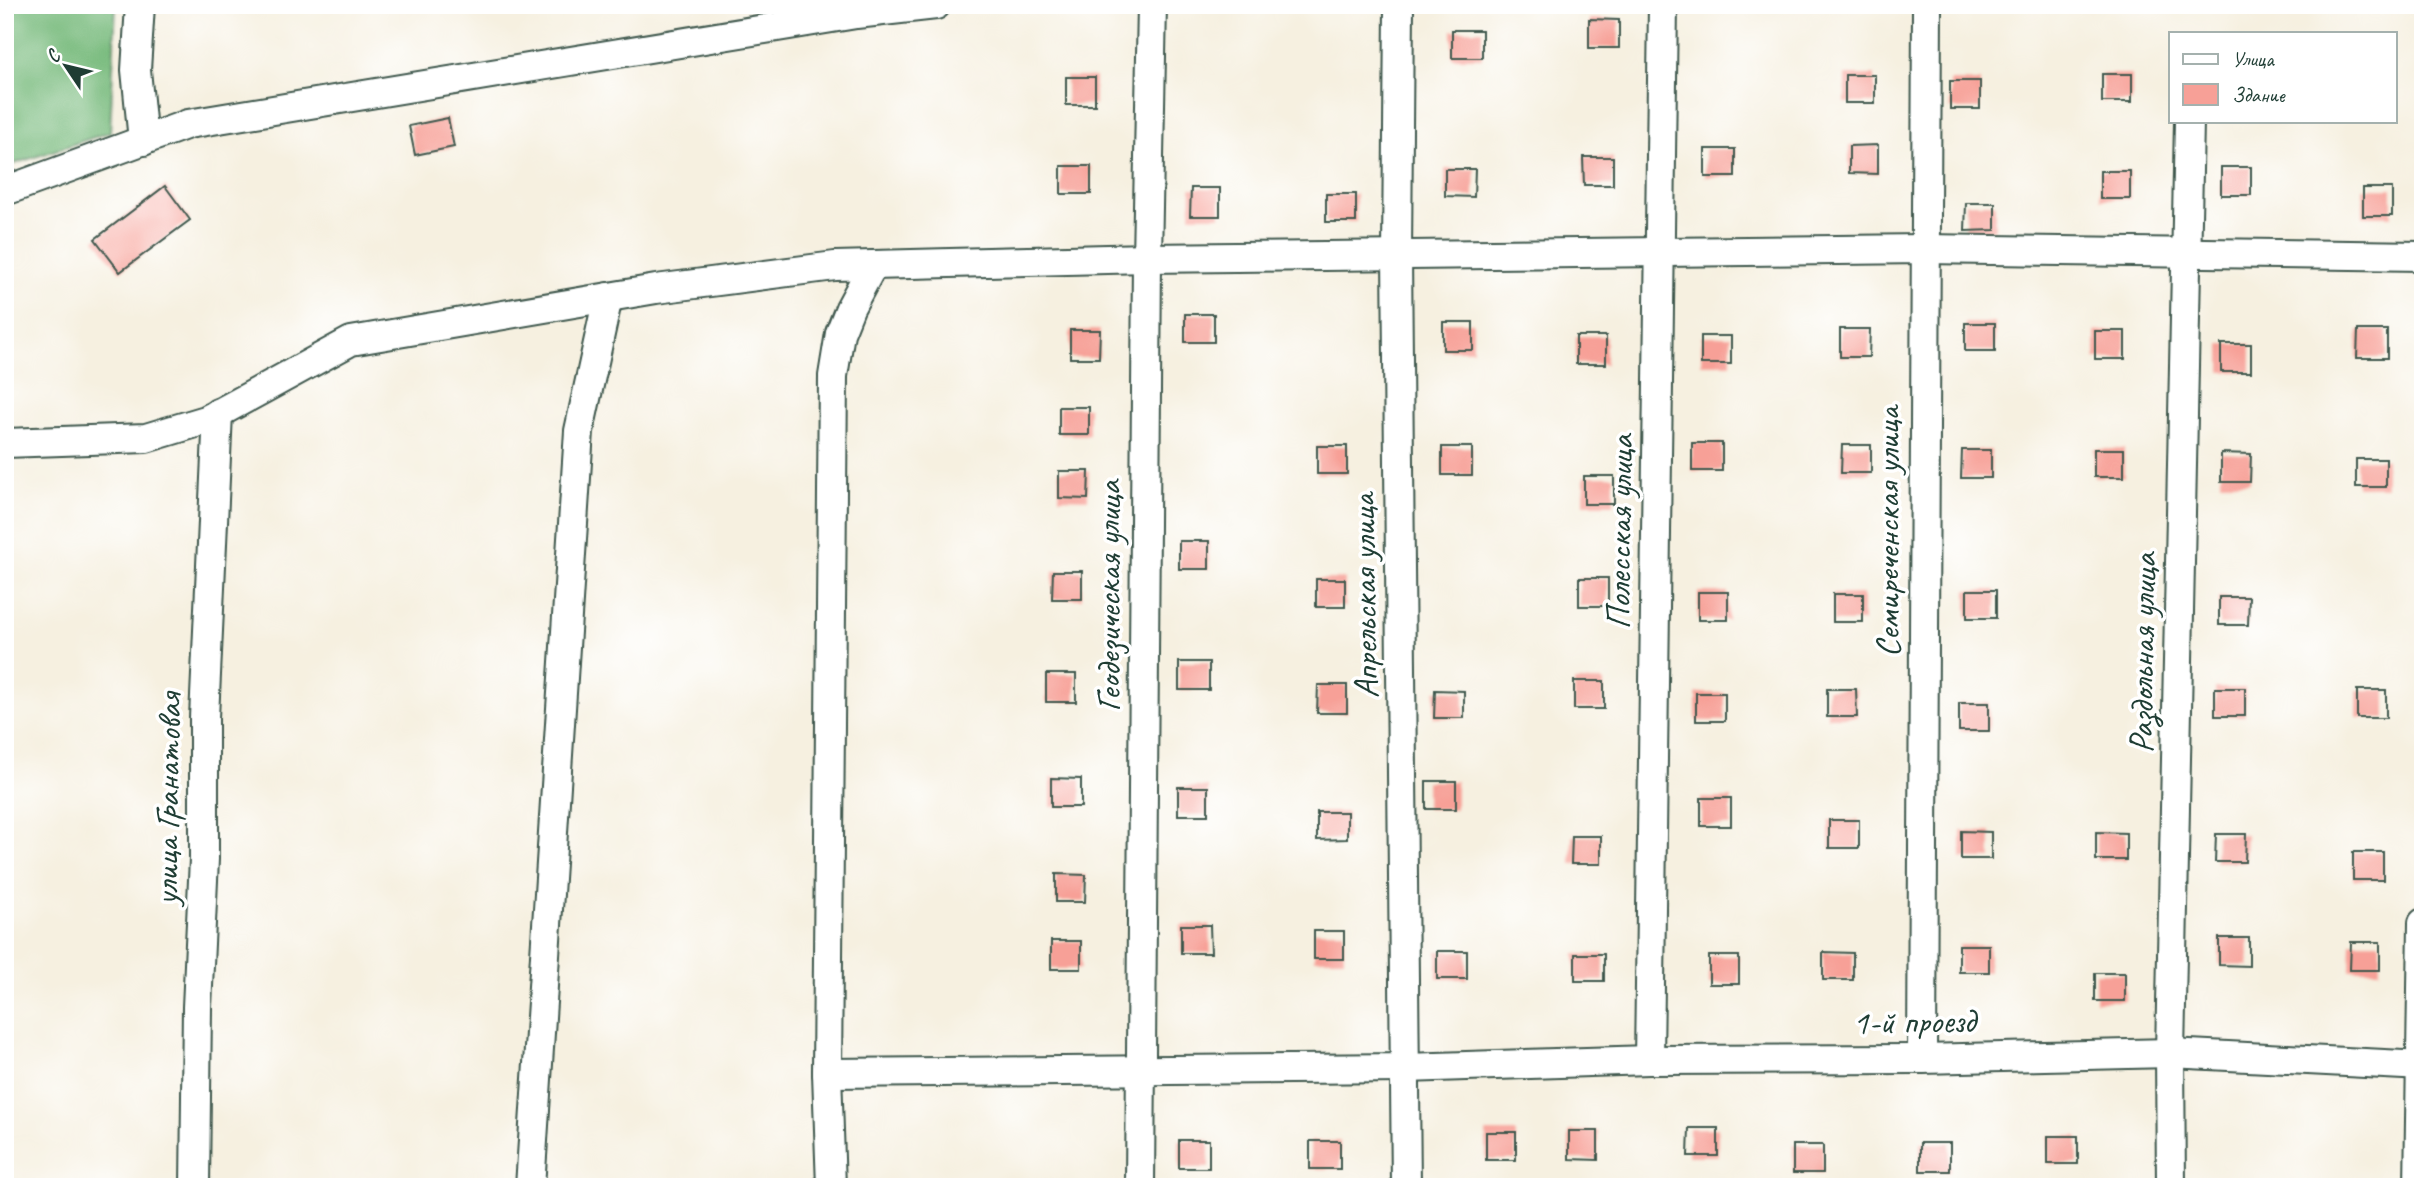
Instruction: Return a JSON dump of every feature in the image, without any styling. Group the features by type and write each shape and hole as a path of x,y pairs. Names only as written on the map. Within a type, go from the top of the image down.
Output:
{"street":[{"path":"140,5 136,70 143,141"},
{"path":"5,191 188,124 856,14 936,5"},
{"name":"Геодезическая улица","path":"1140,1187 1147,258 1152,5"},
{"name":"Апрельская улица","path":"1399,5 1397,255 1406,1187"},
{"name":"Полесская улица","path":"1649,1060 1663,5"},
{"name":"Семиреченская улица","path":"1922,1059 1927,5"},
{"name":"Раздольная улица","path":"2171,1187 2170,1053 2189,122"},
{"path":"5,443 146,438 206,420 351,341 608,297 767,273 835,266 1147,258 1925,249 2423,256"},
{"path":"831,1187 827,1073 833,376 840,333 873,265"},
{"path":"530,1187 579,431 608,297"},
{"name":"улица Гранатовая","path":"195,1187 197,1007 205,859 206,668 218,413"},
{"path":"2419,1187 2423,923"},
{"name":"1-й проезд","path":"827,1073 1406,1068 1649,1060 1922,1059 2170,1053 2422,1066"}],"green space":[{"path":"5,5 116,5 110,132 5,167"}],"building":[{"path":"1589,19 1619,20 1619,48 1589,48"},
{"path":"1452,30 1482,30 1482,58 1452,58"},
{"path":"2102,74 2132,74 2132,102 2102,102"},
{"path":"1845,75 1875,75 1875,103 1845,103"},
{"path":"1066,77 1095,77 1095,105 1066,105"},
{"path":"1950,81 1980,81 1980,109 1950,109"},
{"path":"448,118 454,147 415,155 409,126"},
{"path":"1878,145 1878,174 1849,173 1849,146"},
{"path":"1705,149 1735,149 1735,177 1705,177"},
{"path":"1583,157 1613,157 1613,185 1584,185"},
{"path":"1061,166 1091,166 1091,194 1061,194"},
{"path":"2221,167 2251,167 2251,195 2221,195"},
{"path":"1445,169 1475,169 1474,197 1445,196"},
{"path":"2100,171 2130,171 2130,199 2100,199"},
{"path":"165,186 190,220 120,272 95,239"},
{"path":"1191,188 1220,188 1220,216 1190,216"},
{"path":"2363,188 2392,188 2392,216 2363,216"},
{"path":"1326,194 1356,194 1356,222 1326,222"},
{"path":"1966,203 1995,203 1995,230 1965,231"},
{"path":"1185,314 1214,314 1214,342 1185,342"},
{"path":"1443,322 1473,322 1473,350 1443,350"},
{"path":"1965,323 1995,323 1995,351 1965,351"},
{"path":"1840,329 1870,329 1869,357 1840,357"},
{"path":"1070,330 1100,330 1099,358 1070,358"},
{"path":"2358,330 2387,330 2387,358 2357,358"},
{"path":"2095,331 2125,331 2125,359 2095,359"},
{"path":"1576,336 1606,336 1606,364 1576,364"},
{"path":"1701,336 1731,336 1731,364 1701,364"},
{"path":"2221,344 2251,344 2251,372 2221,372"},
{"path":"1059,407 1089,407 1089,435 1059,435"},
{"path":"1692,443 1722,443 1722,471 1692,471"},
{"path":"1842,445 1871,445 1871,473 1841,473"},
{"path":"1317,446 1347,446 1347,474 1317,474"},
{"path":"1442,447 1472,447 1472,475 1442,475"},
{"path":"2094,449 2124,449 2124,477 2094,477"},
{"path":"1962,450 1991,450 1991,478 1961,478"},
{"path":"2221,453 2251,454 2250,482 2221,482"},
{"path":"2356,459 2386,459 2386,487 2356,487"},
{"path":"1059,471 1089,471 1088,499 1059,498"},
{"path":"1584,476 1614,476 1614,504 1584,504"},
{"path":"1179,541 1209,541 1209,569 1179,569"},
{"path":"1053,571 1082,571 1082,599 1052,599"},
{"path":"1579,578 1608,578 1608,606 1579,606"},
{"path":"1316,579 1345,579 1345,607 1316,607"},
{"path":"1967,590 1996,590 1996,618 1967,618"},
{"path":"1698,592 1728,592 1728,620 1698,620"},
{"path":"1833,594 1863,594 1863,622 1833,622"},
{"path":"2219,597 2249,597 2248,625 2219,625"},
{"path":"1179,662 1209,662 1209,690 1179,690"},
{"path":"1046,674 1076,674 1076,702 1046,702"},
{"path":"1574,681 1604,681 1604,709 1574,709"},
{"path":"1318,685 1347,685 1347,713 1317,713"},
{"path":"2215,688 2245,688 2245,716 2215,716"},
{"path":"1827,689 1856,689 1857,717 1827,717"},
{"path":"1435,690 1464,691 1464,718 1434,718"},
{"path":"2357,690 2386,690 2386,718 2357,718"},
{"path":"1696,693 1725,693 1725,721 1696,721"},
{"path":"1959,703 1989,703 1989,731 1959,731"},
{"path":"1051,778 1081,779 1081,807 1051,807"},
{"path":"1426,781 1456,781 1456,809 1426,809"},
{"path":"1178,787 1208,787 1208,815 1178,815"},
{"path":"1701,798 1731,798 1731,826 1701,826"},
{"path":"1317,812 1347,812 1347,839 1317,840"},
{"path":"1829,820 1859,820 1859,848 1829,848"},
{"path":"1961,831 1991,832 1991,859 1961,859"},
{"path":"2096,832 2126,833 2126,860 2096,860"},
{"path":"2216,834 2246,834 2245,862 2215,862"},
{"path":"1572,836 1601,836 1601,864 1571,864"},
{"path":"2353,852 2383,852 2383,880 2353,880"},
{"path":"1056,874 1086,875 1085,902 1056,902"},
{"path":"1181,925 1210,925 1211,953 1181,953"},
{"path":"1314,931 1344,931 1344,959 1314,959"},
{"path":"2219,938 2249,938 2249,966 2219,965"},
{"path":"1051,941 1081,941 1081,969 1051,969"},
{"path":"2351,942 2380,942 2380,970 2350,970"},
{"path":"1959,945 1989,945 1989,972 1959,972"},
{"path":"1437,951 1467,951 1467,979 1437,979"},
{"path":"1823,952 1853,953 1853,980 1823,980"},
{"path":"1575,954 1604,954 1604,981 1575,981"},
{"path":"1709,956 1739,956 1739,984 1709,984"},
{"path":"2095,973 2125,973 2125,1001 2095,1001"},
{"path":"1689,1128 1718,1128 1718,1156 1688,1156"},
{"path":"1569,1131 1598,1131 1598,1160 1569,1159"},
{"path":"1486,1132 1516,1132 1516,1160 1486,1160"},
{"path":"2048,1136 2078,1136 2078,1164 2048,1164"},
{"path":"1179,1140 1209,1140 1209,1168 1179,1168"},
{"path":"1310,1141 1340,1141 1340,1169 1310,1169"},
{"path":"1920,1143 1950,1143 1950,1171 1920,1171"},
{"path":"1793,1145 1823,1145 1823,1173 1793,1173"}]}
